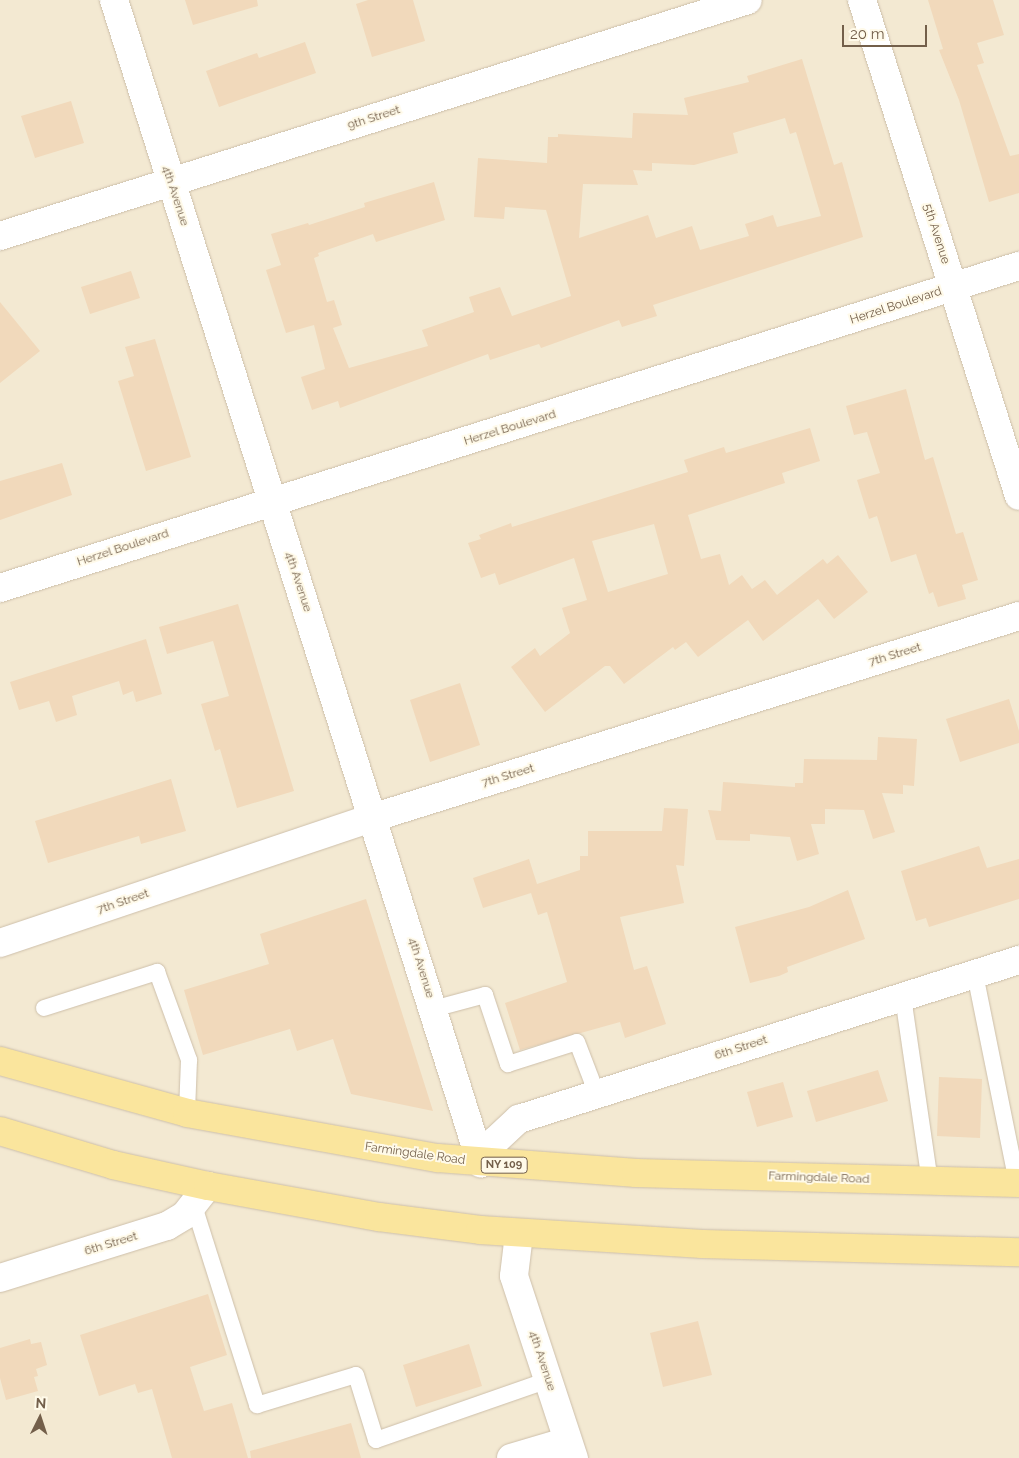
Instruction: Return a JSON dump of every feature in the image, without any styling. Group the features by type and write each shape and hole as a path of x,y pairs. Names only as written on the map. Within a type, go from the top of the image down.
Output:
{"main road":[{"name":"Farmingdale Road","path":"0,1061 187,1113 293,1135 482,1163 636,1173 1018,1183"},
{"path":"0,1131 113,1165 201,1196 519,1234 703,1244 1019,1252"}],"street":[{"name":"4th Avenue","path":"114,0 482,1163"},
{"name":"9th Street","path":"0,236 748,0"},
{"name":"5th Avenue","path":"862,0 1019,496"},
{"name":"Herzel Boulevard","path":"0,588 1019,266"},
{"name":"7th Street","path":"0,943 374,818 1019,616"},
{"name":"6th Street","path":"482,1163 495,1141 519,1119 1019,960"},
{"name":"6th Street","path":"0,1278 161,1228 185,1215 201,1196"},
{"name":"4th Avenue","path":"519,1234 514,1276 571,1449"},
{"path":"511,1458 571,1449"}],"lane":[{"path":"44,1008 157,972 189,1060 187,1113"},
{"path":"975,974 1018,1183"},
{"path":"433,1008 485,995 508,1064 577,1042 597,1094"},
{"path":"902,997 930,1181"},
{"path":"201,1196 257,1405 356,1375 376,1440 548,1380"}],"shaded area":[{"path":"0,0 1019,0 1019,1458 0,1458"}],"building":[{"path":"185,0 257,0 258,6 193,25"},
{"path":"368,0 413,0 425,41 372,57 356,4"},
{"path":"928,0 993,0 1004,35 977,43 984,63 977,65 1010,156 1019,154 1019,193 989,202 959,100 939,50 943,49"},
{"path":"305,42 316,73 219,107 206,71 257,53 259,58"},
{"path":"802,59 834,165 842,162 863,237 653,305 657,316 622,327 619,320 541,348 539,344 490,360 488,354 340,408 338,401 312,410 301,377 325,369 314,325 286,333 266,270 281,265 271,234 308,223 309,225 365,207 364,203 434,182 445,220 376,242 373,234 318,253 319,256 314,258 327,302 334,300 342,325 333,328 349,368 428,346 422,330 474,312 469,297 500,287 512,316 571,296 546,210 505,207 504,219 474,217 478,158 547,163 548,137 558,137 558,134 632,138 633,113 688,115 684,98 749,82 747,76","holes":["785,118 790,134 796,132 821,216 777,227 773,215 745,224 749,236 700,250 692,226 656,238 648,215 579,238 583,184 638,185 633,170 652,171 652,163 694,165 738,153 733,133"]},
{"path":"71,101 84,143 35,158 21,116"},
{"path":"131,271 140,298 90,314 81,287"},
{"path":"0,302 40,351 0,383"},
{"path":"155,339 191,457 146,471 118,381 134,376 125,347"},
{"path":"906,389 925,460 933,457 956,534 963,532 978,580 962,585 966,599 938,607 933,592 929,594 916,554 891,562 877,516 869,519 857,480 880,473 867,432 854,435 846,406"},
{"path":"810,428 820,461 782,473 785,483 688,515 701,559 720,554 729,585 742,575 752,589 765,580 777,595 823,559 827,564 838,555 868,592 834,619 818,599 763,641 748,620 698,657 686,642 675,650 673,647 624,684 610,666 605,666 545,712 511,667 535,648 540,656 570,633 562,608 587,600 574,558 499,585 495,573 481,578 468,543 481,539 479,535 511,523 512,527 688,472 684,460 724,447 726,453","holes":["654,524 668,574 608,592 592,541"]},
{"path":"62,463 72,495 0,520 0,481"},
{"path":"238,604 294,791 237,808 220,749 215,751 201,704 229,696 213,641 167,654 159,627"},
{"path":"146,639 162,694 136,702 133,691 123,695 119,681 72,696 77,715 56,722 49,701 19,710 10,682"},
{"path":"460,683 480,745 430,762 410,700"},
{"path":"1009,699 1019,731 1019,743 960,762 946,719"},
{"path":"878,737 917,739 914,786 903,785 903,794 882,793 895,832 873,839 864,810 825,809 825,824 811,824 819,854 797,861 790,837 750,834 750,841 716,840 708,810 721,811 723,782 795,787 795,783 803,783 804,759 877,760"},
{"path":"171,779 186,831 141,844 139,836 48,863 35,821"},
{"path":"664,808 688,809 684,866 676,865 684,903 620,917 634,970 647,966 666,1024 625,1038 620,1022 520,1050 505,1003 567,982 547,912 538,915 531,893 483,908 473,878 529,859 537,884 580,870 580,856 588,856 588,831 662,831"},
{"path":"979,846 987,868 1019,859 1019,899 929,927 926,918 916,921 901,871"},
{"path":"848,890 865,939 787,967 788,972 779,976 750,983 735,927 809,907"},
{"path":"366,899 433,1111 351,1094 333,1039 297,1051 290,1029 203,1055 184,990 269,964 260,934"},
{"path":"878,1070 888,1101 816,1122 807,1091"},
{"path":"939,1077 982,1079 980,1138 937,1136"},
{"path":"783,1082 793,1117 757,1127 747,1092"},
{"path":"208,1294 227,1355 190,1367 204,1411 232,1403 248,1458 172,1458 152,1389 138,1393 135,1384 99,1396 80,1335"},
{"path":"698,1321 712,1375 663,1387 650,1333"},
{"path":"30,1339 31,1344 41,1342 47,1365 36,1369 38,1376 34,1377 38,1391 6,1400 0,1378 0,1348"},
{"path":"469,1344 482,1386 416,1407 403,1365"},
{"path":"351,1423 361,1458 251,1458 250,1451"}]}
